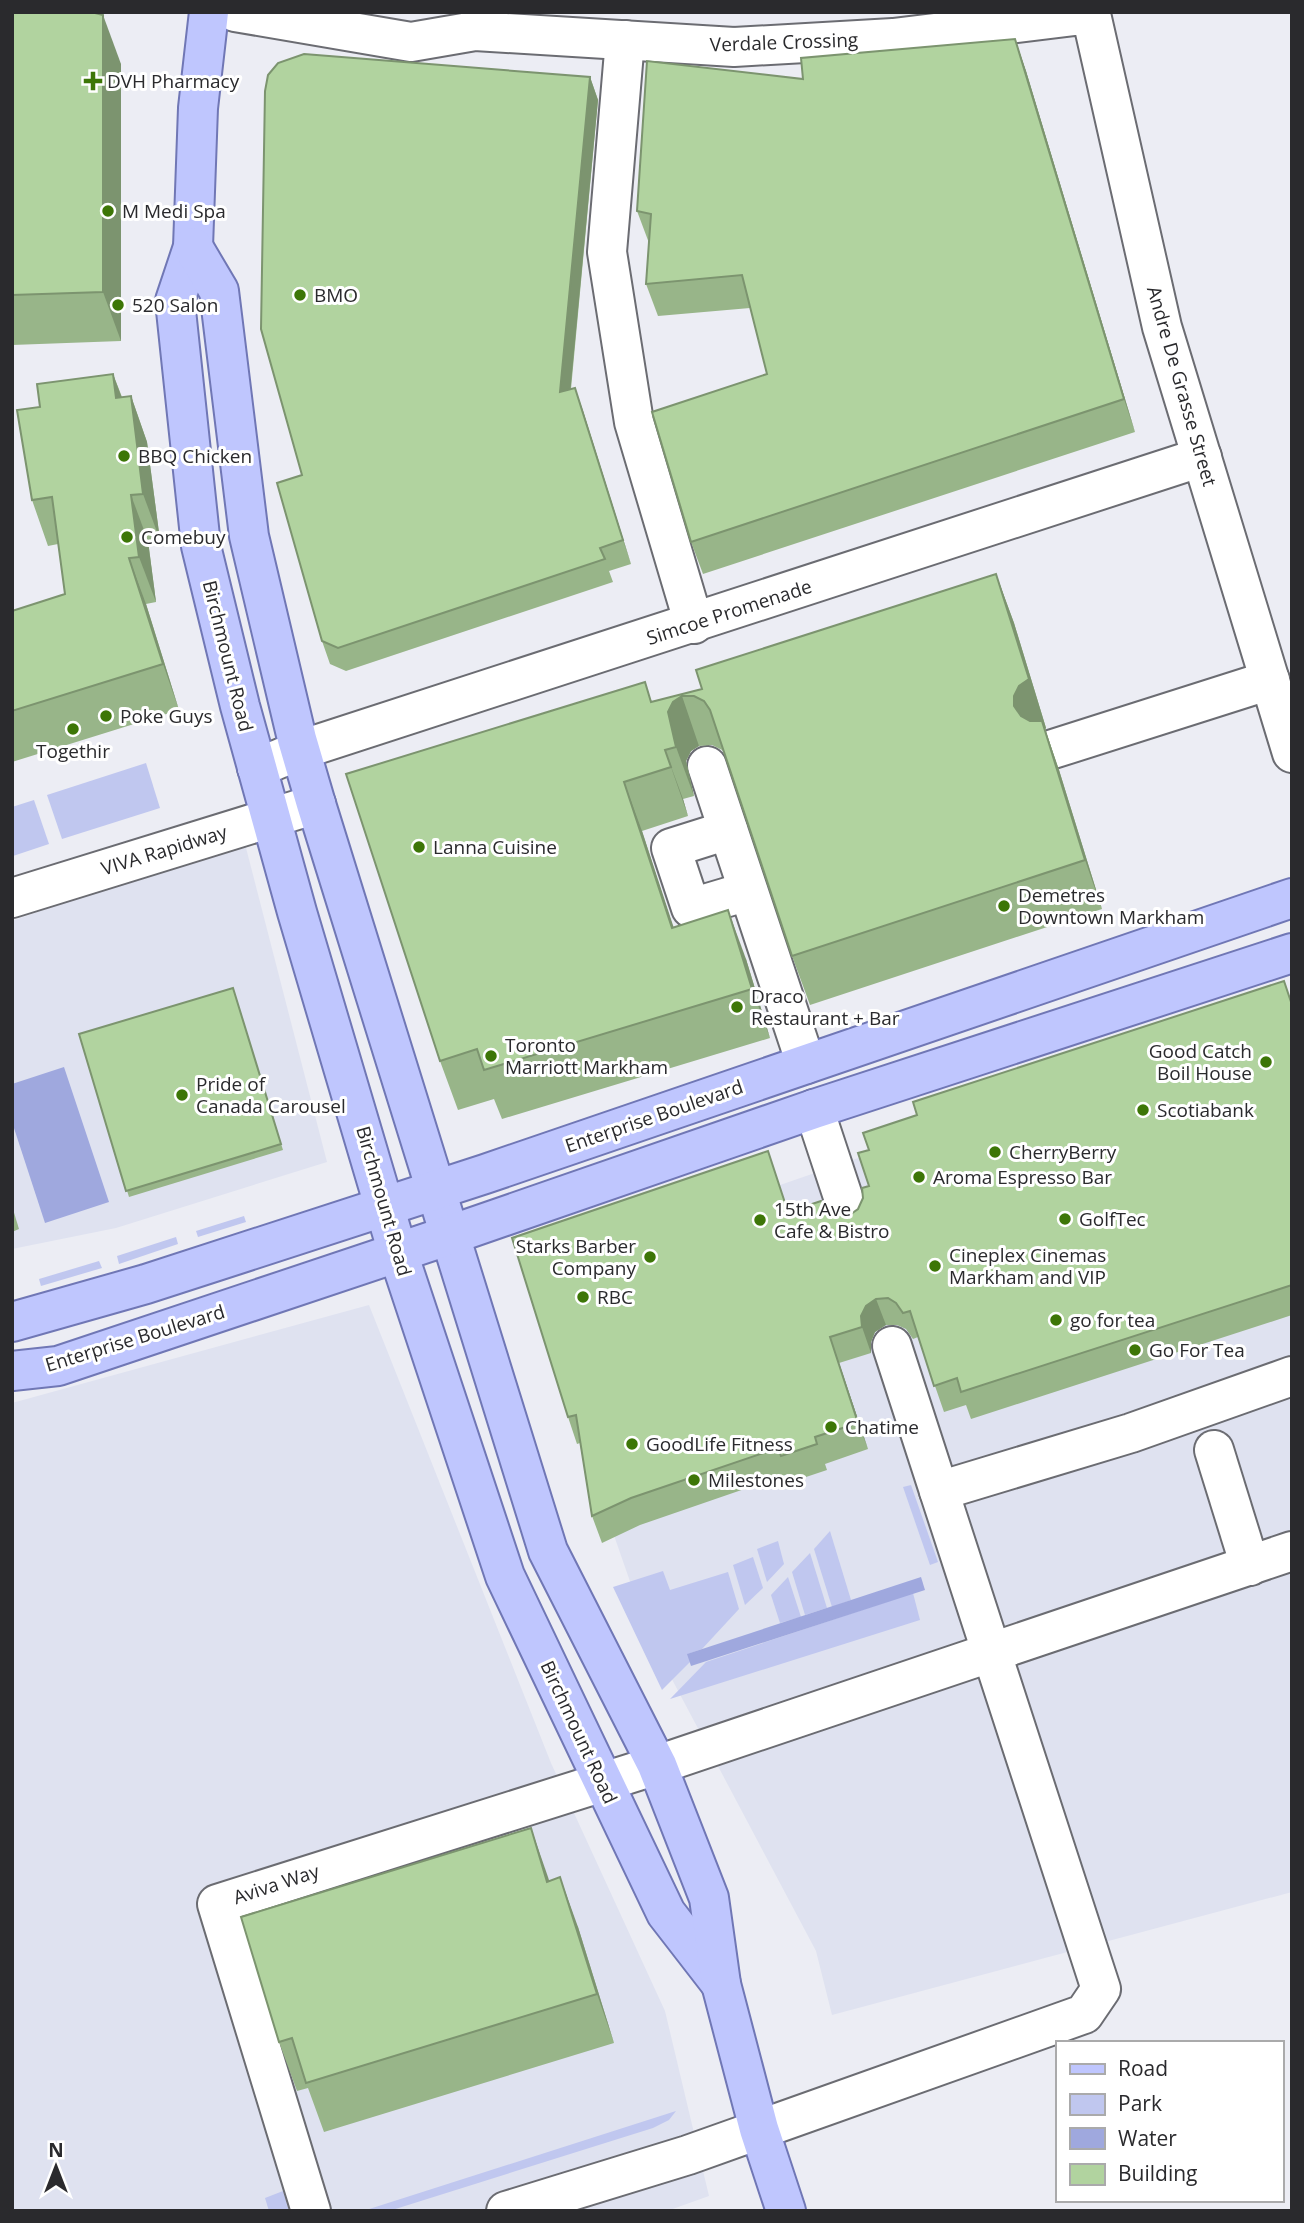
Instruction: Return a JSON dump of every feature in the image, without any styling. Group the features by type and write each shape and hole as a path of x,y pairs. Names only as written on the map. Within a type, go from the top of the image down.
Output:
{"main road":[{"name":"Birchmount Road","path":"209,12 198,108 193,247 175,301 201,546 257,768 398,1253 505,1576 666,1913 720,1984"},
{"name":"Birchmount Road","path":"193,247 219,291 249,536 300,750 316,804 548,1551 657,1765 709,1898 720,1984 758,2129 786,2211"},
{"name":"Enterprise Boulevard","path":"12,1322 146,1284 437,1189 1292,898"},
{"name":"Enterprise Boulevard","path":"12,1371 58,1366 398,1253 814,1108 1292,953"}],"street":[{"name":"Verdale Crossing","path":"235,12 411,43 475,31 734,47 893,38 1091,14"},
{"name":"Verdale Crossing","path":"425,12 475,31"},
{"name":"Andre De Grasse Street","path":"1091,14 1162,327 1292,753"},
{"path":"625,40 607,252 634,422 694,624"},
{"name":"Simcoe Promenade","path":"257,768 300,750 1202,457"},
{"path":"1053,750 1270,680"},
{"path":"707,766 740,842 748,891 806,1064"},
{"name":"VIVA Rapidway","path":"12,898 316,804"},
{"path":"740,842 671,848 691,908 748,891"},
{"path":"814,1108 851,1221"},
{"path":"506,2211 688,2155 1084,2014 1101,1989 892,1346"},
{"path":"939,1490 1131,1433 1292,1376"},
{"path":"1214,1450 1250,1566"},
{"name":"Aviva Way","path":"311,2211 217,1904 657,1765 1292,1551"}],"shaded area":[{"path":"244,840 327,1162 116,1228 12,1249 12,921"},
{"path":"1292,1008 1292,1892 832,2015 816,1951 649,1636 523,1274"},
{"path":"369,1305 551,1763 665,2011 709,2196 667,2211 12,2211 12,1403"}],"green space":[{"path":"146,763 160,808 62,839 47,795"},
{"path":"34,800 49,844 13,856 12,807"},
{"path":"244,1216 246,1222 198,1237 196,1231"},
{"path":"176,1237 178,1244 119,1264 117,1256"},
{"path":"99,1261 102,1268 41,1286 39,1279"},
{"path":"911,1485 938,1562 930,1565 903,1487"},
{"path":"830,1531 851,1600 832,1607 814,1549"},
{"path":"778,1541 784,1564 767,1582 757,1549"},
{"path":"810,1553 827,1608 805,1615 792,1572"},
{"path":"753,1557 763,1588 745,1605 733,1565"},
{"path":"663,1571 670,1590 728,1572 739,1609 702,1649 688,1654 690,1662 662,1690 613,1587"},
{"path":"788,1577 801,1617 780,1623 771,1595"},
{"path":"913,1593 920,1620 670,1699 706,1662"},
{"path":"676,2111 669,2120 653,2128 389,2211 363,2211"},
{"path":"283,2191 289,2211 269,2211 265,2198"}],"water":[{"path":"64,1067 109,1202 45,1223 12,1122 12,1084"},
{"path":"921,1577 925,1590 691,1666 687,1654"}],"building":[{"path":"12,12 91,12 103,15 103,292 12,295"},
{"path":"1015,39 1124,399 691,542 652,412 767,374 742,275 646,284 651,214 637,211 647,61 803,79 801,58"},
{"path":"304,54 590,77 560,392 575,388 623,540 600,548 605,559 338,648 322,641 277,483 302,475 261,329 265,91 268,75 278,63"},
{"path":"113,374 116,398 131,396 143,494 131,495 139,557 129,558 163,664 12,711 12,611 65,594 52,497 32,500 17,410 40,407 37,384"},
{"path":"996,574 1029,679 1019,686 1014,696 1014,706 1021,716 1030,721 1042,721 1085,860 792,956 710,710 704,701 694,696 682,696 673,702 668,712 676,747 665,750 671,767 624,782 672,928 728,910 752,989 484,1070 477,1049 440,1061 346,774 645,682 651,702 702,689 696,670"},
{"path":"1284,981 1292,1005 1292,1285 961,1392 957,1378 934,1386 910,1311 903,1313 896,1303 888,1298 876,1299 866,1306 861,1316 862,1327 830,1337 858,1423 815,1437 817,1444 781,1456 778,1448 631,1498 592,1516 576,1415 568,1417 512,1238 768,1151 788,1212 821,1201 827,1211 838,1216 848,1216 858,1209 863,1198 862,1188 869,1186 858,1153 869,1150 863,1133 917,1115 913,1102"},
{"name":"Pride of Canada Carousel","path":"233,988 281,1144 126,1191 79,1034"},
{"path":"531,1828 547,1882 560,1877 597,1994 306,2083 292,2038 279,2042 241,1917"}],"place":[{"name":"DVH Pharmacy","path":"93,81"},
{"name":"M Medi Spa","path":"108,211"},
{"name":"BMO","path":"300,295"},
{"name":"520 Salon","path":"118,305"},
{"name":"BBQ Chicken","path":"124,456"},
{"name":"Comebuy","path":"127,537"},
{"name":"Poke Guys","path":"106,716"},
{"name":"Togethir","path":"73,729"},
{"name":"Lanna Cuisine","path":"419,847"},
{"name":"Demetres Downtown Markham","path":"1004,906"},
{"name":"Draco Restaurant + Bar","path":"737,1007"},
{"name":"Toronto Marriott Markham","path":"491,1056"},
{"name":"Good Catch Boil House","path":"1266,1062"},
{"name":"Pride of Canada Carousel","path":"182,1095"},
{"name":"Scotiabank","path":"1143,1110"},
{"name":"CherryBerry","path":"995,1152"},
{"name":"Aroma Espresso Bar","path":"919,1177"},
{"name":"GolfTec","path":"1065,1219"},
{"name":"15th Ave Cafe & Bistro","path":"760,1220"},
{"name":"Starks Barber Company","path":"650,1257"},
{"name":"Cineplex Cinemas Markham and VIP","path":"935,1266"},
{"name":"RBC","path":"583,1297"},
{"name":"go for tea","path":"1056,1320"},
{"name":"Go For Tea","path":"1135,1350"},
{"name":"Chatime","path":"831,1427"},
{"name":"GoodLife Fitness","path":"632,1444"},
{"name":"Milestones","path":"694,1480"}]}
